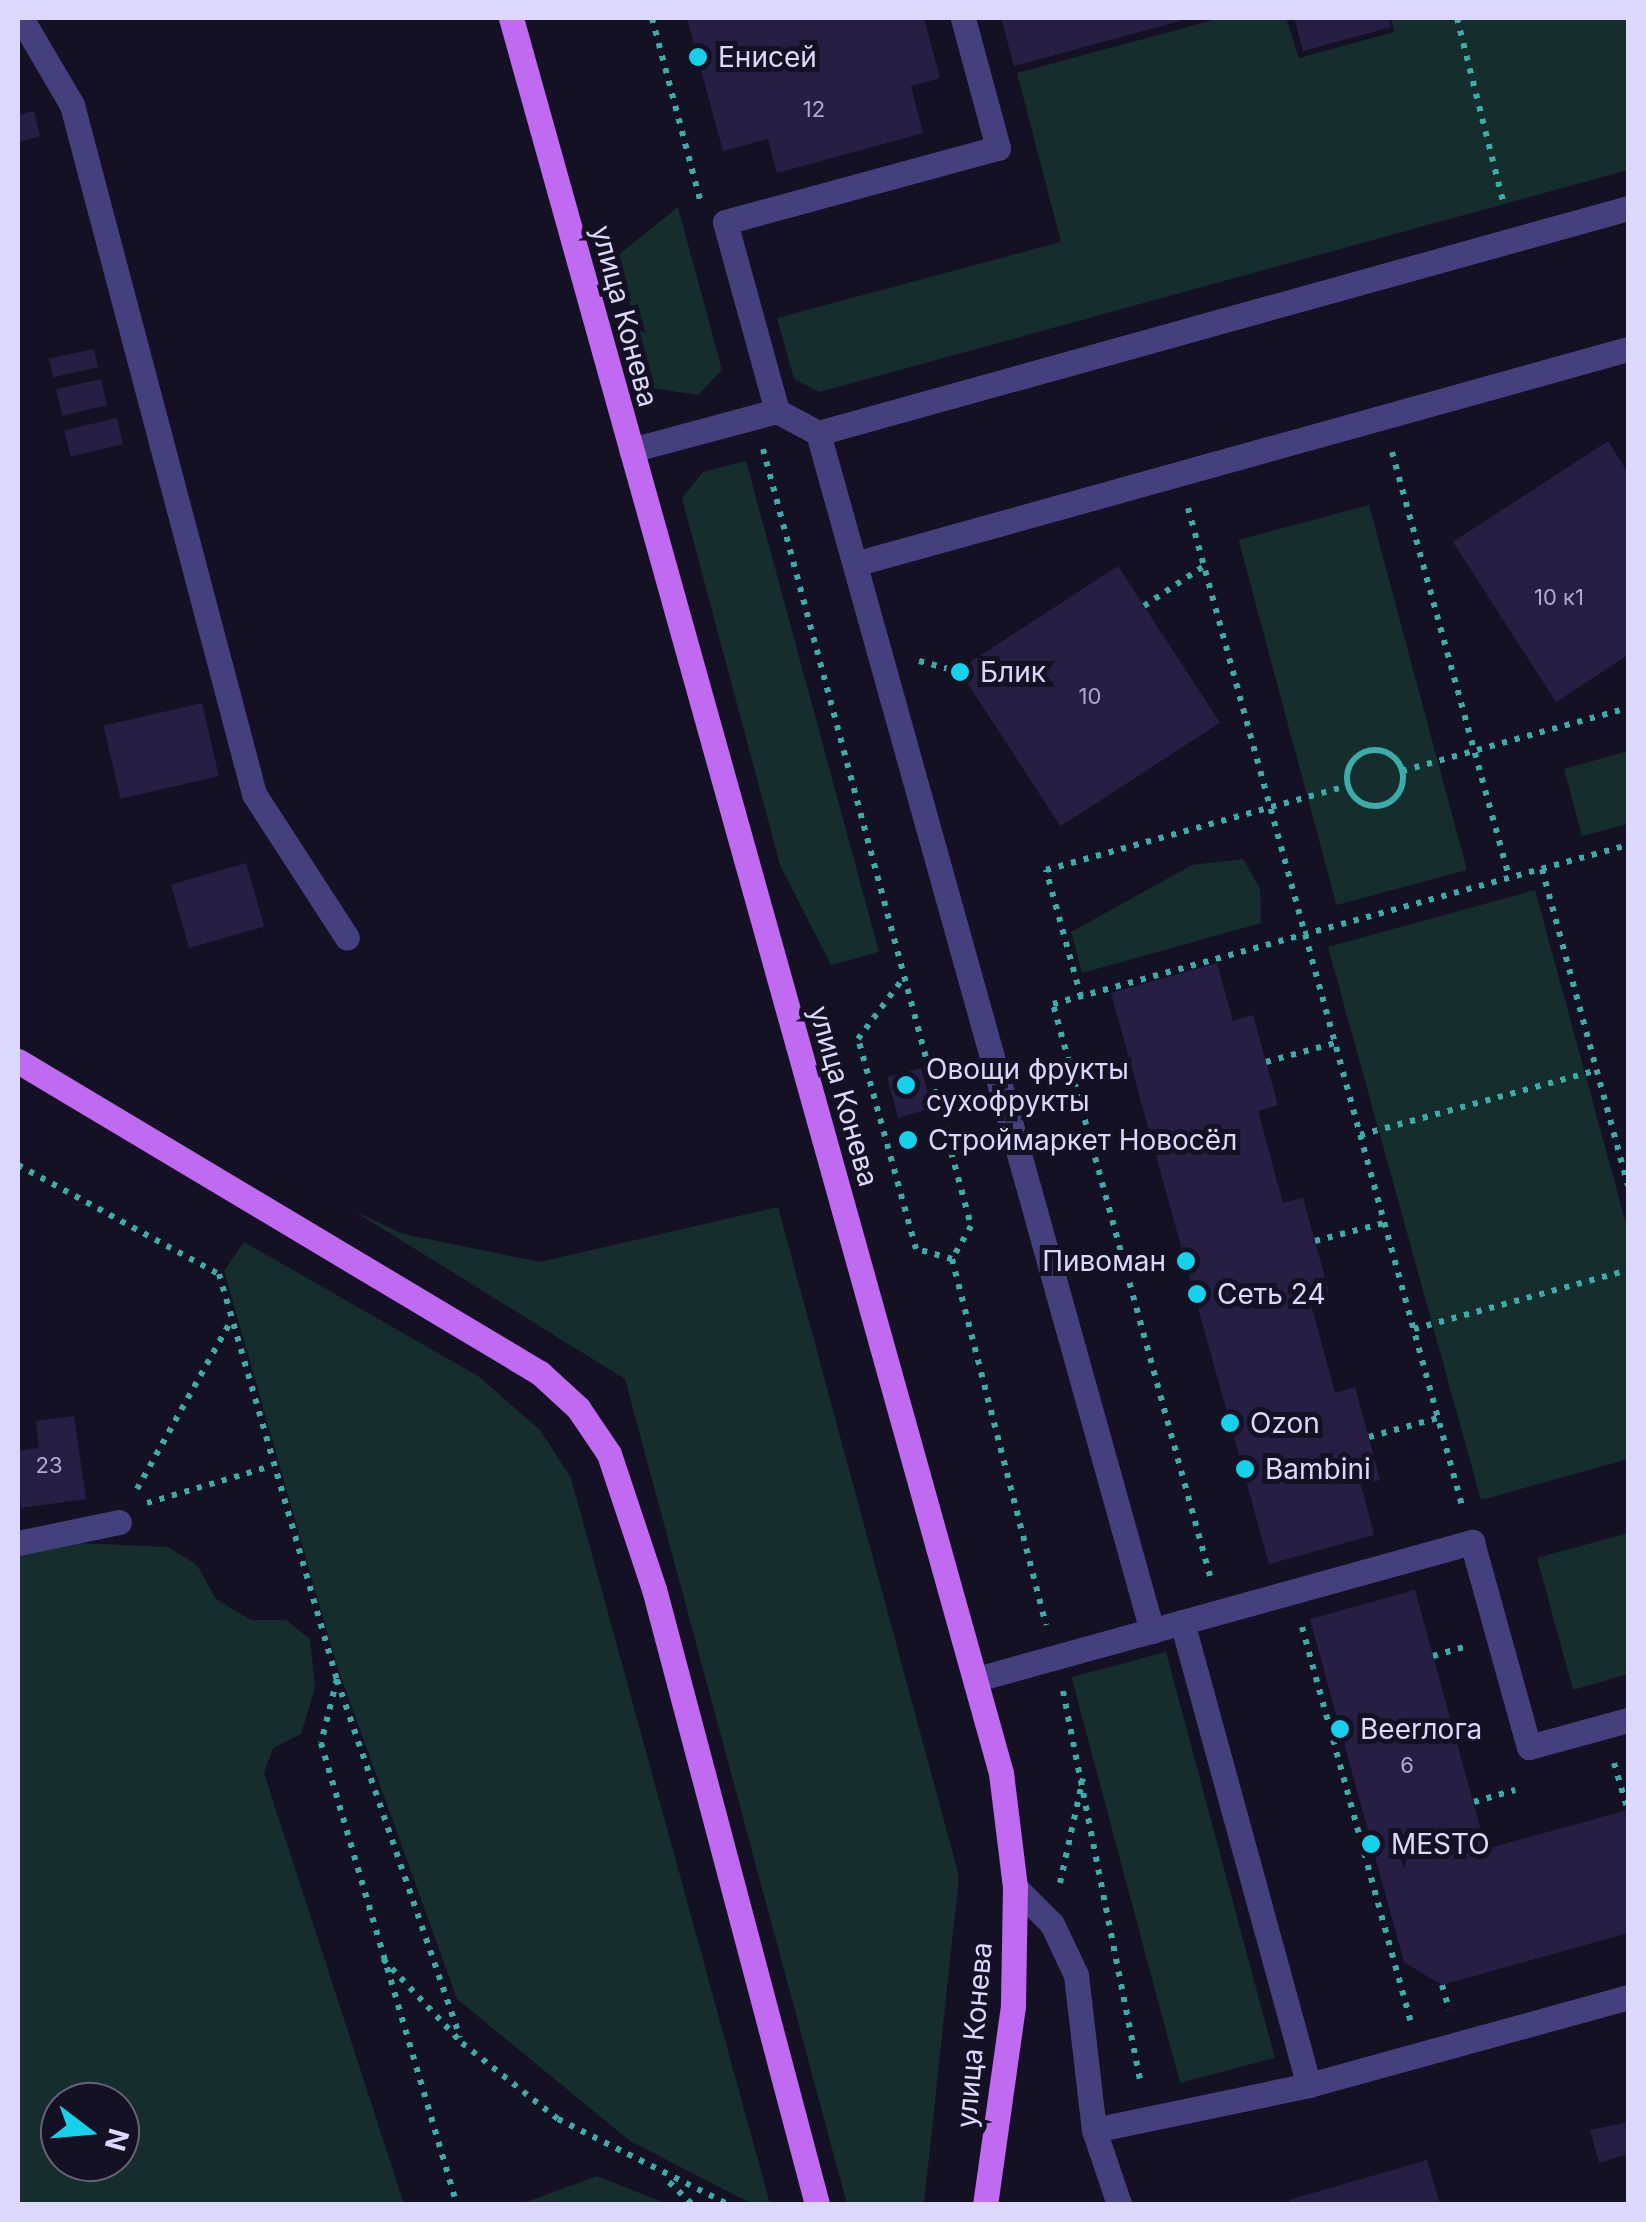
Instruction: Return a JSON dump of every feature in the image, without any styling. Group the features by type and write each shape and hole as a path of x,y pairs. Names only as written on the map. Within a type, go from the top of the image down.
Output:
{"main road":[{"name":"улица Конева","path":"511,18 977,1678 1015,1887 1013,2006 985,2204"},
{"path":"18,1060 540,1373 578,1408 609,1454 654,1589 816,2204"}],"street":[{"path":"766,414 725,222 998,148 962,18"},
{"path":"21,28 72,104 254,794 348,938"},
{"path":"631,450 766,414 818,433 1628,208"},
{"path":"858,562 1628,349"},
{"path":"818,433 858,562 1152,1630"},
{"path":"18,1542 119,1522"},
{"path":"977,1678 1472,1542 1529,1747 1628,1720"},
{"path":"1182,1622 1309,2085"},
{"path":"1015,1887 1052,1924 1076,1976 1094,2130 1118,2204"},
{"path":"1094,2130 1148,2123 1309,2085 1628,1997"}],"path":[{"path":"652,18 690,160"},
{"path":"1457,18 1513,240"},
{"path":"766,414 904,977 971,1226 952,1258 1085,1772 1148,2123"},
{"path":"1382,417 1508,878"},
{"path":"1178,474 1472,1542"},
{"path":"1144,606 1204,566"},
{"path":"935,664 960,672"},
{"path":"1402,771 1628,708"},
{"path":"1368,751 1382,751 1402,771 1395,799 1382,806 1355,799 1347,786 1354,758 1368,751"},
{"path":"1080,997 1046,870 1347,786"},
{"path":"1213,1587 1053,1004 1628,845"},
{"path":"1542,869 1628,1186"},
{"path":"904,977 858,1038 916,1249 952,1258"},
{"path":"1266,1062 1335,1043"},
{"path":"1360,1136 1596,1070"},
{"path":"18,1165 219,1274 337,1679 462,2043"},
{"path":"1315,1242 1384,1222"},
{"path":"1414,1329 1628,1270"},
{"path":"119,1522 231,1320"},
{"path":"1368,1437 1438,1418"},
{"path":"1292,1592 1412,2028"},
{"path":"1434,1656 1455,1650"},
{"path":"337,1679 321,1743 457,2204"},
{"path":"1614,1763 1628,1810"},
{"path":"1052,1924 1085,1772"},
{"path":"1474,1802 1515,1790"},
{"path":"382,1958 462,2043 558,2119 664,2178 728,2204"},
{"path":"1395,1965 1404,1962"},
{"path":"1442,1984 1446,2000"},
{"path":"664,2178 692,2204"}],"green space":[{"path":"1221,18 1286,18 1299,58 1394,32 1391,18 1628,18 1628,170 819,392 794,379 777,318 1061,242 1017,73"},
{"path":"678,207 722,370 698,395 653,388 617,256"},
{"path":"746,461 879,952 831,965 780,865 682,498 703,472"},
{"path":"1369,505 1467,870 1336,905 1239,540"},
{"path":"1628,751 1628,824 1582,836 1564,769"},
{"path":"1243,859 1260,889 1261,923 1082,973 1071,932 1192,865"},
{"path":"1535,890 1628,1231 1628,1459 1481,1500 1328,947"},
{"path":"778,1207 959,1876 924,2204 847,2204 625,1379 354,1211 403,1234 540,1262"},
{"path":"244,1242 478,1376 540,1430 571,1478 770,2204 752,2204 630,2141 457,1999 336,1663 224,1271"},
{"path":"1628,1533 1628,1674 1573,1690 1537,1558"},
{"path":"78,1543 168,1547 197,1565 216,1599 251,1620 286,1620 310,1639 315,1688 301,1734 273,1748 264,1773 404,2204 18,2204 18,1555"},
{"path":"1166,1652 1275,2058 1180,2083 1071,1677"},
{"path":"597,2176 667,2204 518,2204 529,2201"}],"building":[{"path":"687,18 924,18 940,78 911,86 923,133 777,173 768,139 723,151"},
{"path":"1001,18 1187,18 1187,19 1014,66"},
{"path":"1294,18 1388,18 1391,27 1303,51"},
{"path":"34,111 40,136 18,142 18,115"},
{"path":"94,349 98,368 53,377 49,359"},
{"path":"101,379 107,405 62,416 56,389"},
{"path":"117,418 123,444 70,456 64,430"},
{"path":"1608,441 1628,473 1628,655 1556,702 1453,542"},
{"path":"1118,566 1220,723 1061,826 959,669"},
{"path":"202,703 219,776 120,799 104,726"},
{"path":"246,863 264,926 189,948 171,884"},
{"path":"1217,963 1233,1021 1253,1015 1278,1105 1258,1111 1283,1203 1303,1198 1329,1292 1309,1297 1335,1393 1355,1387 1380,1480 1361,1485 1374,1535 1269,1564 1111,993"},
{"path":"921,1068 932,1109 898,1118 887,1077"},
{"path":"74,1416 86,1499 21,1508 18,1451 39,1448 36,1421"},
{"path":"1415,1590 1486,1849 1628,1810 1628,1933 1442,1985 1404,1962 1310,1619"},
{"path":"1628,2122 1628,2154 1599,2163 1590,2130"},
{"path":"1427,2160 1440,2204 1290,2204 1289,2200"}],"place":[{"name":"Енисей","path":"698,57"},
{"name":"Блик","path":"960,672"},
{"name":"Овощи фрукты сухофрукты","path":"906,1085"},
{"name":"Строймаркет Новосёл","path":"908,1140"},
{"name":"Пивоман","path":"1186,1261"},
{"name":"Сеть 24","path":"1197,1294"},
{"name":"Ozon","path":"1230,1423"},
{"name":"Bambini","path":"1245,1469"},
{"name":"Beerлога","path":"1340,1729"},
{"name":"MESTO","path":"1371,1844"}]}
